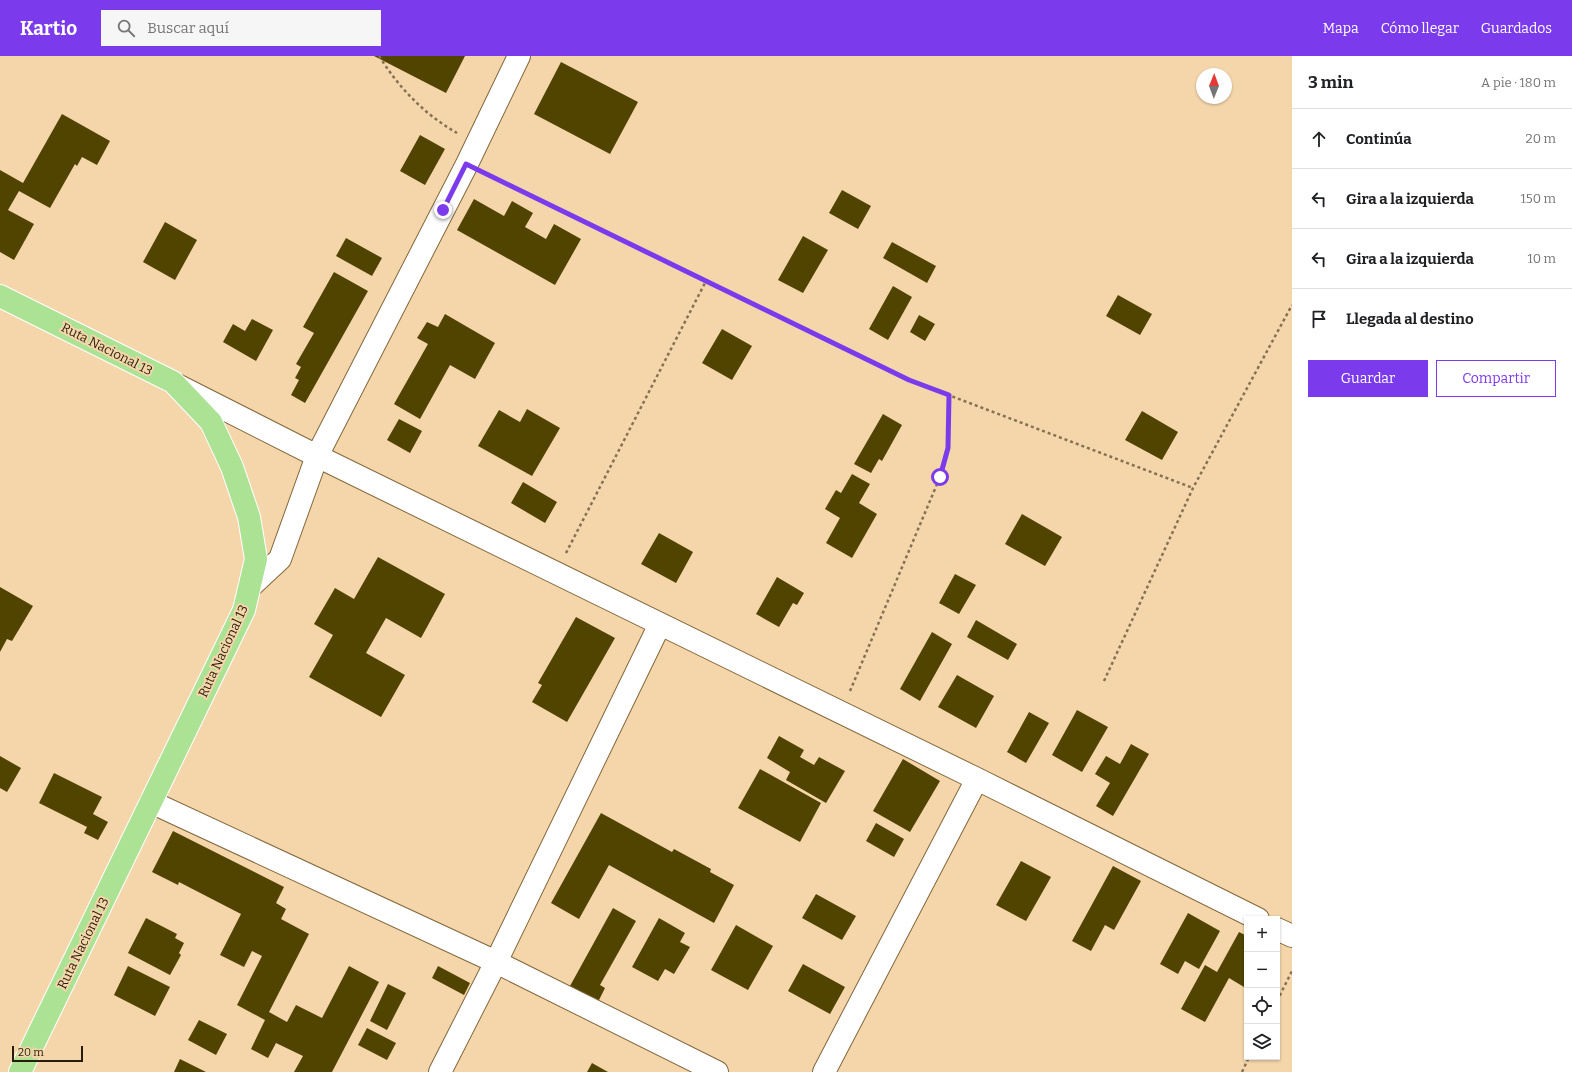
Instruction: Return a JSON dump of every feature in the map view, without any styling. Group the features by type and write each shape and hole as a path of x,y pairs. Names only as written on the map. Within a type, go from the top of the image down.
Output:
{"highway":[{"name":"Ruta Nacional 13","path":"0,296 173,382 211,422 232,467 249,517 256,558 244,610 20,1072"}],"street":[{"path":"250,587 280,559 317,456 477,143 519,56"},
{"path":"173,382 317,456 841,712 1252,916"},
{"path":"440,1072 496,962 660,624"},
{"path":"824,1072 977,779"},
{"path":"151,802 496,962 717,1072"},
{"path":"1280,930 1292,936"}],"path":[{"path":"379,56 392,76 409,96 424,110 440,123 477,143"},
{"path":"466,164 909,380 1193,488"},
{"path":"556,573 706,281"},
{"path":"1104,681 1193,488 1292,305"},
{"path":"841,712 940,477 948,448 949,395"},
{"path":"1280,995 1292,971"},
{"path":"1242,1072 1248,1060"}],"building":[{"path":"374,56 465,56 446,93"},
{"path":"561,62 638,102 610,154 534,114"},
{"path":"62,114 110,141 97,165 82,157 77,166 75,164 50,208 19,191 8,210 34,224 14,260 0,252 0,170 23,183"},
{"path":"420,135 445,149 425,185 400,171"},
{"path":"842,190 871,206 858,229 829,213"},
{"path":"474,199 504,216 512,201 533,213 525,227 546,239 554,224 581,239 555,285 457,230"},
{"path":"165,222 197,240 175,280 143,262"},
{"path":"803,236 828,250 803,293 778,280"},
{"path":"346,238 382,258 372,276 336,256"},
{"path":"892,242 936,266 927,283 883,258"},
{"path":"334,272 368,291 305,403 291,395 299,380 295,378 301,367 296,364 314,333 303,327"},
{"path":"893,286 912,297 888,340 869,329"},
{"path":"1118,295 1152,314 1140,335 1106,316"},
{"path":"445,314 495,343 475,379 450,365 420,419 394,404 428,344 417,338 427,322 438,327"},
{"path":"919,315 935,324 925,341 910,332"},
{"path":"252,319 273,330 256,361 223,342 233,324 245,331"},
{"path":"722,329 752,346 732,380 702,363"},
{"path":"527,409 560,428 532,476 478,446 499,410 520,422"},
{"path":"1142,411 1178,432 1162,460 1125,440"},
{"path":"883,414 902,425 882,461 879,459 871,473 854,464"},
{"path":"399,419 422,431 410,453 387,440"},
{"path":"852,474 870,484 859,503 877,514 852,558 826,543 840,518 825,509 836,490 841,493"},
{"path":"523,482 557,502 545,523 511,503"},
{"path":"1022,514 1062,537 1045,566 1005,544"},
{"path":"659,533 693,552 676,583 641,564"},
{"path":"378,557 445,594 421,638 386,618 366,653 405,675 381,717 309,677 333,635 314,624 335,588 354,599"},
{"path":"955,574 976,585 959,614 939,603"},
{"path":"777,577 804,593 797,605 793,603 779,627 756,614"},
{"path":"0,587 33,606 12,641 7,639 0,652"},
{"path":"576,617 615,638 567,722 532,702 542,685 538,683"},
{"path":"976,620 1017,644 1008,660 967,637"},
{"path":"932,632 952,644 920,701 900,689"},
{"path":"957,675 994,696 976,728 938,707"},
{"path":"1077,710 1108,727 1082,772 1052,755"},
{"path":"1029,712 1049,723 1026,763 1007,752"},
{"path":"779,736 804,750 800,757 814,765 819,757 845,771 826,803 786,780 790,772 767,758"},
{"path":"1131,744 1149,754 1113,816 1096,806 1110,783 1095,774 1106,756 1120,764"},
{"path":"0,756 21,768 7,792 0,788"},
{"path":"903,759 940,781 910,832 873,811"},
{"path":"760,769 821,803 800,842 738,808"},
{"path":"54,773 102,797 93,814 108,822 98,840 84,833 87,827 39,803"},
{"path":"601,813 672,852 674,849 711,869 710,872 734,885 714,923 609,865 579,919 551,903"},
{"path":"876,823 904,839 894,857 866,841"},
{"path":"173,831 284,887 276,903 286,909 281,919 309,934 269,1012 287,1022 296,1005 322,1018 349,966 379,982 332,1072 294,1072 303,1056 276,1043 268,1058 251,1049 265,1020 237,1005 262,956 252,951 244,967 220,955 241,914 179,882 178,885 152,872"},
{"path":"1021,861 1051,877 1026,921 996,905"},
{"path":"1113,866 1141,881 1114,930 1105,925 1091,951 1072,941"},
{"path":"816,894 856,916 842,940 802,918"},
{"path":"613,908 636,921 600,985 605,988 598,1002 570,986"},
{"path":"1188,913 1220,931 1199,969 1185,961 1178,974 1160,964"},
{"path":"146,918 177,934 175,938 184,943 179,953 181,955 170,975 128,953"},
{"path":"659,918 685,933 680,942 690,947 674,974 665,969 658,981 632,967"},
{"path":"736,925 773,946 748,990 711,970"},
{"path":"1239,932 1244,934 1244,987 1229,978 1205,1022 1181,1009 1205,965 1217,972"},
{"path":"803,964 845,987 830,1014 788,991"},
{"path":"128,966 170,987 155,1016 114,995"},
{"path":"438,966 470,983 464,995 432,978"},
{"path":"388,984 406,993 387,1030 370,1021"},
{"path":"199,1020 227,1034 216,1055 188,1040"},
{"path":"367,1028 396,1043 387,1060 358,1045"},
{"path":"180,1059 206,1072 174,1072"},
{"path":"592,1063 608,1072 587,1072"}],"route":[{"path":"443,210 466,164 909,380 949,395 948,448 940,477"}]}
